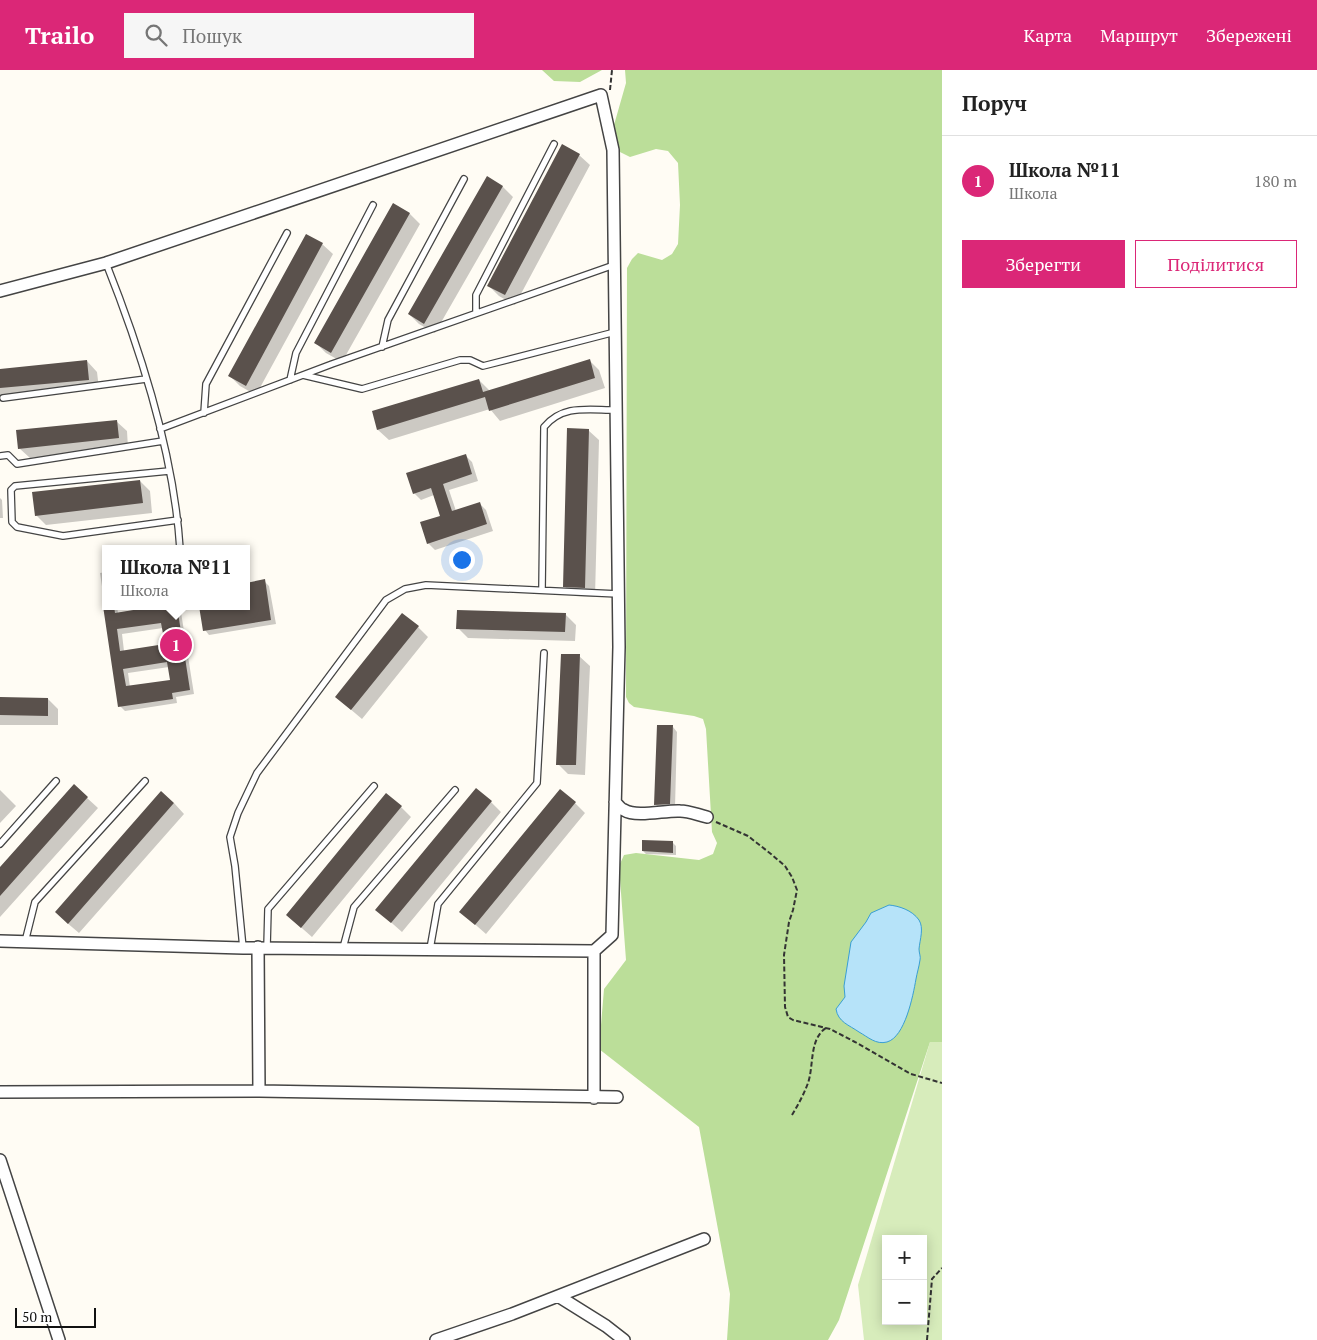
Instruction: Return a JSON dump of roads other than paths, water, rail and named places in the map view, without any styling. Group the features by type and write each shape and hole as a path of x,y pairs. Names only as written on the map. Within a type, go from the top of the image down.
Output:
{"street":[{"path":"0,291 106,263 601,95 613,150 619,647 612,935 594,951 243,948 0,941"},
{"path":"615,802 630,813 680,811 707,817"},
{"path":"259,1091 262,947"},
{"path":"594,951 594,1098"},
{"path":"0,1092 259,1091 617,1097"},
{"path":"0,1160 59,1340"},
{"path":"436,1340 512,1314 704,1239"},
{"path":"558,1296 606,1326 624,1340"}],"lane":[{"path":"476,313 476,295 554,144"},
{"path":"382,347 388,320 464,179"},
{"path":"290,380 296,353 373,205"},
{"path":"204,413 206,384 287,233"},
{"path":"106,263 128,318 163,441 178,520 180,545"},
{"path":"160,430 302,375 614,265"},
{"path":"302,375 362,389 460,360 470,360 483,366 615,332"},
{"path":"3,398 146,379"},
{"path":"542,590 544,427 556,415 570,410 616,410"},
{"path":"0,456 8,455 18,464 163,441"},
{"path":"169,471 15,486 11,490 12,522 18,527 63,536 178,520"},
{"path":"243,948 235,866 230,837 238,813 257,773 386,600 405,589 426,585 618,594"},
{"path":"430,949 438,904 537,783 544,653"},
{"path":"0,844 56,781"},
{"path":"24,942 35,902 145,781"},
{"path":"262,947 268,909 374,786"},
{"path":"343,948 354,907 455,790"}],"water":[{"path":"889,905 905,909 919,920 921,930 920,959 907,1015 899,1032 893,1039 883,1043 872,1040 844,1023 836,1009 845,997 844,986 851,942 871,913"}],"place":[{"name":"Школа №11","path":"176,645"}]}
